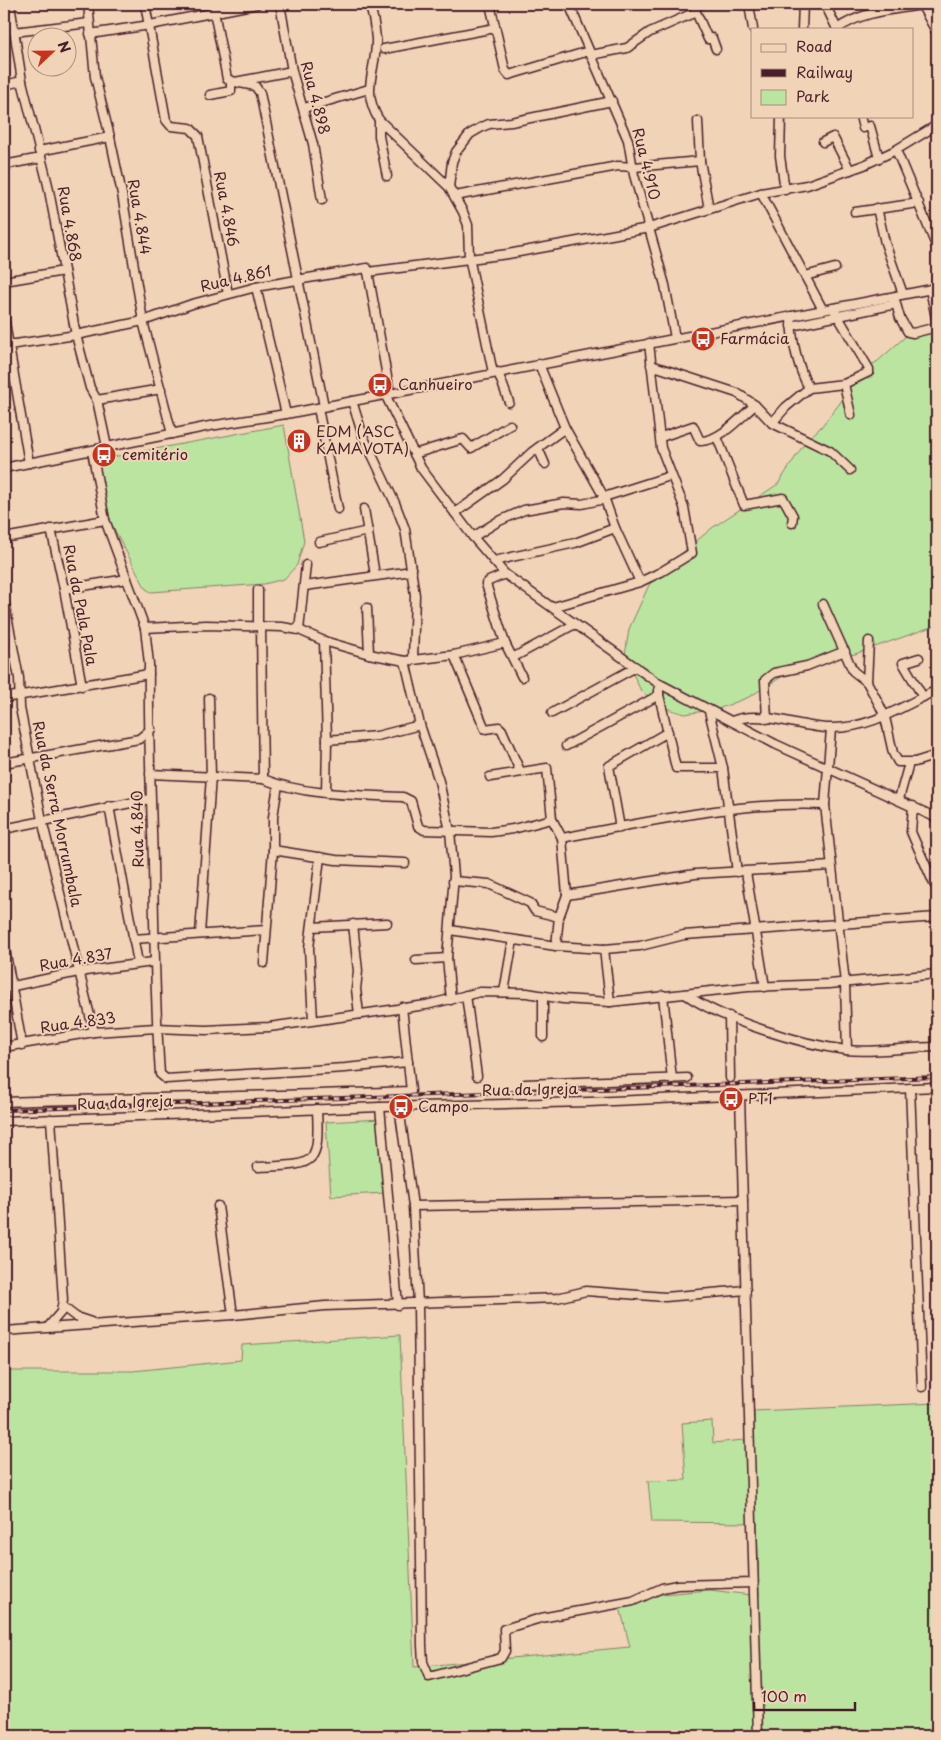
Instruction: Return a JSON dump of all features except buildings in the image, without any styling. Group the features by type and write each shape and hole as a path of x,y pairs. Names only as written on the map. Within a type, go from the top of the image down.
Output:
{"street":[{"name":"Rua 4.868","path":"10,4 22,81 48,185 76,335 90,388 97,400 107,447"},
{"name":"Rua 4.844","path":"88,4 95,77 110,137 143,320 172,434"},
{"path":"145,4 150,25"},
{"path":"90,34 150,25 217,8 257,4"},
{"name":"Rua 4.898","path":"280,4 292,71 304,108 322,200"},
{"path":"369,4 376,38 369,89 372,109 379,120 449,187 455,196 468,225 469,257 496,373 509,402"},
{"path":"490,4 505,70 512,76 590,53 627,48 650,32 696,6 708,39 712,38 716,49"},
{"name":"Rua 4.910","path":"569,4 628,140 665,285 675,338"},
{"path":"749,4 753,28"},
{"path":"802,28 803,4"},
{"path":"825,4 837,28"},
{"path":"839,28 858,16 922,5 937,33"},
{"path":"217,8 225,75 233,82 255,86 260,93 268,123 298,280 338,509"},
{"path":"14,32 89,22"},
{"name":"Rua 4.846","path":"150,25 166,120 171,126 194,130 201,147 228,294"},
{"path":"374,58 384,48 495,28"},
{"path":"376,38 384,48"},
{"path":"233,82 292,71"},
{"path":"4,85 22,81"},
{"path":"210,96 231,90 233,82"},
{"path":"304,108 369,89"},
{"path":"449,187 452,162 456,152 470,134 482,127 489,124 512,122 612,101"},
{"path":"781,118 780,156 785,190"},
{"path":"860,118 863,128 870,126 879,158"},
{"path":"379,120 379,136 387,176"},
{"path":"698,121 700,161 709,209"},
{"name":"Rua 4.861","path":"9,345 76,335 143,320 256,287 367,268 368,272 536,249 649,228 761,193 807,185 850,170 896,150 937,125"},
{"path":"4,165 110,137"},
{"path":"823,142 833,137 850,170"},
{"path":"896,150 937,248"},
{"path":"455,196 618,166 634,167 700,161"},
{"path":"761,193 822,310"},
{"path":"855,212 919,203"},
{"path":"877,208 885,243 903,294"},
{"path":"805,276 835,268"},
{"path":"4,281 64,271"},
{"path":"368,272 387,394 414,454 433,484 473,538 505,574 658,683 710,711 937,818"},
{"path":"256,287 286,414"},
{"path":"791,326 838,316 895,300 903,294 934,288 937,323"},
{"path":"4,468 172,434 286,414 822,310 895,300"},
{"path":"895,300 900,318 908,332 913,334 937,328"},
{"path":"772,423 786,406 809,388 844,384 866,375 870,371 833,308"},
{"path":"791,316 791,326 802,372 809,388"},
{"path":"4,317 9,345 7,355 29,463"},
{"path":"552,607 640,582 692,553 684,507 670,476 661,448 649,343"},
{"path":"539,364 565,428 604,498 615,528 640,582"},
{"path":"651,365 737,393 755,405 772,423 830,451 850,470"},
{"path":"844,384 851,415"},
{"path":"97,400 161,389"},
{"path":"352,401 364,436 400,513 412,570 415,615 409,660 420,725 439,781 450,832 454,881 447,958 451,1000"},
{"path":"660,437 693,426 700,441 716,437 755,405"},
{"path":"414,454 463,439 471,448 510,425"},
{"path":"456,513 504,479 538,448 565,428"},
{"path":"716,437 744,505 783,498 793,516 792,523"},
{"path":"538,448 545,464"},
{"name":"Rua 4.840","path":"92,450 106,520 145,628 151,729 150,799 153,962 158,1011 156,1028 160,1074 166,1079 344,1068 408,1062"},
{"path":"473,538 497,522 524,510 564,503 582,504 670,476"},
{"path":"364,509 375,575"},
{"path":"4,538 106,520"},
{"path":"494,561 575,544 615,528"},
{"name":"Rua da Pala Pala","path":"51,529 82,686"},
{"path":"318,542 368,530"},
{"path":"299,630 306,565"},
{"path":"304,586 412,570"},
{"path":"505,574 486,584 505,643 514,657 522,677"},
{"path":"64,589 127,579"},
{"path":"258,590 263,779"},
{"name":"Rua da Serra Morrumbala","path":"4,600 19,678 20,708 42,820 94,1032"},
{"path":"823,604 853,671 867,682 885,717 898,762 909,763 937,755"},
{"path":"367,608 369,654"},
{"path":"514,657 575,624"},
{"path":"145,628 260,626 299,630 324,641 369,654 409,660 454,655 505,643"},
{"path":"324,641 327,740 326,793"},
{"path":"867,682 869,641"},
{"path":"767,719 765,680 770,675 807,666 845,651"},
{"path":"454,655 485,729 499,727 502,730 520,771"},
{"path":"919,658 903,663 924,697"},
{"path":"552,713 636,667"},
{"path":"4,698 149,674"},
{"path":"658,683 676,768 723,768"},
{"path":"732,721 741,717 767,719 831,729 885,717 937,690"},
{"path":"566,746 659,694"},
{"path":"200,934 211,776 209,698"},
{"path":"710,711 723,768 728,810 757,932 765,987"},
{"path":"327,740 377,736 420,725"},
{"path":"4,763 139,739 151,729"},
{"path":"831,729 825,805 845,982 847,1050"},
{"path":"620,828 609,766 668,732"},
{"path":"139,739 151,749"},
{"path":"899,799 909,763"},
{"path":"490,776 546,768 552,819 562,838 567,895 559,917 556,946"},
{"path":"150,774 263,779 278,785 326,793 408,798 411,801 420,828 424,830 450,832 513,829 552,819"},
{"path":"264,963 273,850 273,817 278,785"},
{"path":"4,829 150,799"},
{"path":"562,838 728,810 767,806 825,805"},
{"path":"109,806 138,964"},
{"path":"913,806 911,832 934,884 937,885"},
{"path":"273,850 320,857 405,863"},
{"path":"313,1020 309,948 320,857"},
{"path":"567,895 646,880 717,872 831,866"},
{"path":"454,881 489,884 530,903 535,911 559,917"},
{"path":"450,930 556,946 604,949 640,946 684,935 757,932 937,917"},
{"path":"312,927 387,923"},
{"path":"353,924 358,971 356,989 359,1014"},
{"path":"133,939 154,936 266,930"},
{"path":"504,992 513,940"},
{"path":"4,943 8,987 22,1045"},
{"path":"604,949 610,1002"},
{"path":"416,960 447,958"},
{"name":"Rua 4.837","path":"8,987 78,972 153,962"},
{"name":"Rua 4.833","path":"4,1047 94,1032 156,1028 252,1029 402,1008 451,1000 466,995 504,992 610,1002 748,987 845,982 937,974"},
{"path":"685,994 710,1009 729,1016 805,1041 847,1050 937,1047"},
{"path":"466,995 477,1076"},
{"path":"663,995 672,1079"},
{"path":"543,996 543,1037"},
{"path":"402,1008 408,1062"},
{"path":"729,1016 730,1078"},
{"name":"Rua da Igreja","path":"4,1102 185,1099 261,1094 411,1091 408,1062"},
{"path":"525,1084 687,1078"},
{"name":"Rua da Igreja","path":"4,1121 740,1096 937,1087"},
{"path":"910,1088 922,1387"},
{"path":"740,1096 758,1736"},
{"path":"380,1107 398,1305"},
{"path":"399,1107 413,1206 418,1304 422,1646 423,1662 429,1677 501,1658 505,1650 504,1629 541,1618 633,1601 662,1588 676,1585 753,1583"},
{"path":"258,1167 303,1165 312,1159 318,1143 317,1109"},
{"path":"48,1327 58,1317 63,1306 51,1119"},
{"path":"413,1206 743,1200"},
{"path":"218,1206 233,1315"},
{"path":"4,1331 233,1315 325,1306 398,1305 557,1298 586,1291 665,1297 746,1290"},
{"path":"63,1306 76,1317 96,1324"}],"green space":[{"path":"937,330 937,625 855,654 804,663 749,697 718,709 685,714 658,706 640,689 625,656 629,629 649,585 675,559 712,528 778,484 806,441 821,427 840,403 854,375 878,361 906,336"},
{"path":"284,425 304,541 297,565 284,579 264,584 151,592 146,589 111,523 96,460"},
{"path":"381,1119 385,1193 331,1196 326,1122"},
{"path":"400,1335 414,1667 630,1647 620,1607 662,1594 710,1590 759,1596 757,1523 652,1522 648,1481 686,1480 682,1423 712,1421 713,1443 754,1439 754,1411 937,1403 937,1736 4,1736 4,1371 133,1371 241,1360 242,1345"}],"railway":[{"path":"4,1110 937,1077"}],"place":[{"name":"Farmácia","path":"703,339"},
{"name":"Canhueiro","path":"380,385"},
{"name":"EDM (ASC KAMAVOTA)","path":"299,441"},
{"name":"cemitério","path":"104,455"},
{"name":"PT1","path":"731,1099"},
{"name":"Campo","path":"401,1107"}]}
